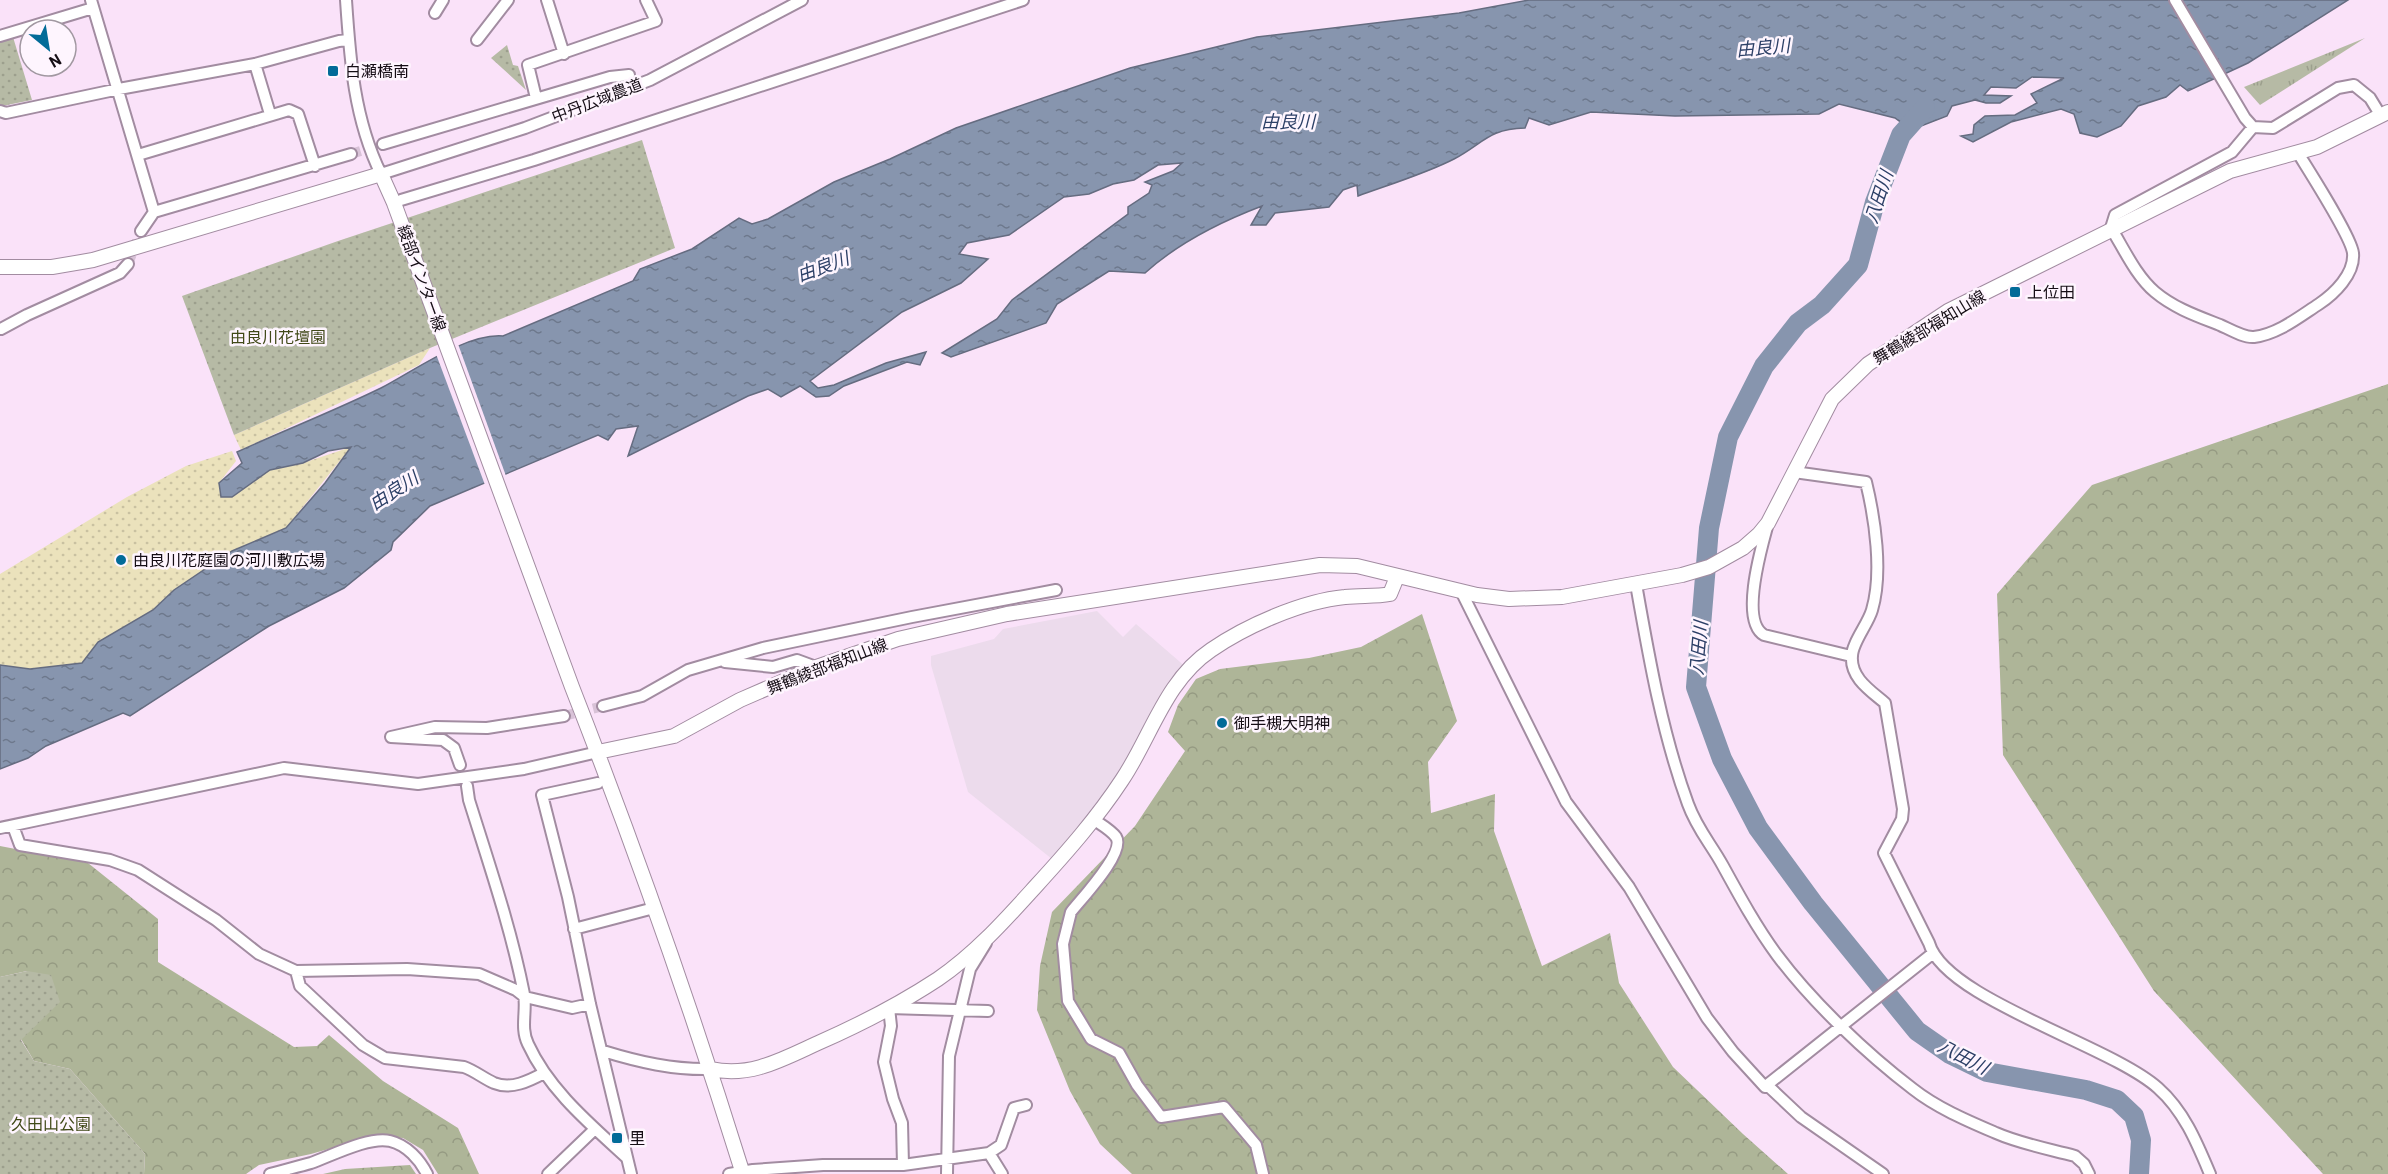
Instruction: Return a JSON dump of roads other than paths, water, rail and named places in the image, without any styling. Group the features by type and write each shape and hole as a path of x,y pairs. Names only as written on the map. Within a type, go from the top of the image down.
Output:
{"main road":[{"name":"舞鶴綾部福知山線","path":"598,753 674,736 740,700 816,667 898,639 1007,614 1261,572 1320,565 1358,566 1462,593 1509,599 1562,597 1636,584 1709,567 1728,558 1759,534 1768,523 1832,399 1868,364 1948,311 2111,228 2230,171 2298,153 2336,139 2384,114"},
{"name":"綾部インター線","path":"381,174 399,206 572,687 598,753"},
{"path":"0,267 52,267 93,260 381,174"},
{"path":"711,1069 726,1073 750,1071 782,1060 889,1008 937,979 991,936 1066,854 1122,781 1146,734 1176,685 1209,651 1256,625 1300,607 1344,597 1377,597 1390,594 1397,577"},
{"path":"598,753 711,1069 738,1174"}],"street":[{"path":"346,0 348,40 357,109 370,151 381,174"},
{"path":"435,13 444,0"},
{"path":"477,40 508,0"},
{"path":"547,0 564,54"},
{"path":"536,98 528,66 656,21 646,0"},
{"name":"中丹広域農道","path":"381,174 525,128 650,80 802,0"},
{"path":"399,206 1023,0"},
{"path":"2175,0 2244,118 2253,127 2273,128 2338,88 2354,85 2384,114"},
{"path":"0,36 92,4 119,88 154,212"},
{"path":"0,111 6,113 119,88 255,64 348,40"},
{"path":"255,64 270,114"},
{"path":"383,144 610,77 629,75"},
{"path":"138,154 289,110 298,114 315,166"},
{"path":"2253,127 2232,152 2115,215 2111,228 2146,282 2155,292 2182,310 2252,337 2289,324 2324,301 2341,286 2349,270 2353,253 2345,234 2298,153"},
{"path":"141,231 154,212 351,154"},
{"path":"1,329 120,273 128,264"},
{"path":"1794,472 1866,482 1873,515 1875,587 1872,610 1851,656 1861,682 1886,703 1903,809 1902,819 1884,853 1932,954 1951,973 1995,1003 2106,1055 2157,1087 2176,1106 2195,1139 2210,1174"},
{"path":"1768,523 1755,574 1755,615 1758,632 1851,656"},
{"path":"1636,584 1656,692 1687,802 1698,828 1776,954 1841,1026 1885,1066 1926,1098 1999,1134 2075,1156 2084,1164 2089,1174"},
{"path":"603,706 642,696 688,670 763,648 1056,590"},
{"path":"1462,593 1566,802 1629,887 1707,1018 1733,1052 1765,1087 1767,1085 1801,1117 1883,1174"},
{"path":"719,661 772,667 797,660 816,667"},
{"path":"460,765 454,748 443,740 391,736 435,727 487,728 564,716"},
{"path":"0,828 284,768 418,784 524,769 598,753"},
{"path":"598,783 542,795 631,1174"},
{"path":"467,786 469,800 506,918 525,998 523,1027 527,1042 544,1073 558,1092 627,1158"},
{"path":"1093,819 1115,836 1118,845 1113,858 1071,912 1069,918 1063,944 1068,1001 1091,1039 1119,1053 1137,1085 1161,1117 1224,1107 1256,1145 1263,1174"},
{"path":"13,826 20,844 110,860 138,870 216,920 259,954 296,971 407,969 479,974 516,990 525,998 572,1008 590,1004"},
{"path":"574,928 654,908"},
{"path":"947,1174 949,1056 970,969 991,936"},
{"path":"1767,1085 1932,954"},
{"path":"296,971 300,986 363,1045 385,1058 464,1067 476,1071 494,1083 507,1086 530,1080 544,1073"},
{"path":"903,1165 902,1123 893,1099 884,1062 891,1026 889,1008 988,1011"},
{"path":"603,1051 639,1062 681,1070 711,1069"},
{"path":"738,1174 823,1165 903,1165 947,1157 989,1153 1001,1145 1014,1108 1026,1105"},
{"path":"548,1174 596,1129"},
{"path":"270,1174 310,1163 362,1143 390,1141 407,1150 421,1162 428,1174"},
{"path":"989,1153 1002,1174"}],"water":[{"name":"由良川","path":"1529,0 2348,0 2248,63 2188,91 2180,85 2166,97 2138,106 2121,126 2097,137 2080,133 2074,114 2061,109 2011,122 1973,142 1961,136 1973,134 1974,125 1985,116 2015,115 2037,103 2031,94 2064,78 2032,77 2016,88 1991,87 1984,95 2011,96 2000,103 1975,100 1952,106 1947,116 1911,130 1895,118 1839,104 1819,114 1675,116 1591,112 1549,125 1529,118 1525,128 1494,134 1454,159 1420,174 1358,196 1357,185 1343,190 1329,207 1275,213 1266,225 1251,225 1262,206 1246,212 1185,243 1145,273 1109,271 1057,304 1046,323 951,357 942,353 997,319 1012,300 1128,214 1128,207 1149,193 1152,185 1145,182 1173,171 1182,163 1158,165 1134,180 1113,184 1089,194 1064,197 1009,235 967,243 959,254 988,259 961,283 902,312 810,381 818,388 834,385 886,363 926,352 920,365 907,362 844,386 829,396 816,397 800,386 781,397 768,389 748,396 628,456 638,426 616,429 608,440 598,435 430,506 393,542 391,550 344,588 269,626 130,716 123,713 46,746 28,758 0,769 0,665 30,669 82,663 98,642 153,610 174,590 232,551 286,528 325,483 351,447 328,451 303,463 270,470 232,497 221,497 219,483 242,463 237,452 381,388 440,354 473,340 503,336 633,281 640,269 692,249 739,218 752,224 768,219 834,182 956,128 1130,68 1257,37 1459,13"}],"waterway":[{"name":"八田川","path":"1925,108 1901,135 1875,202 1858,265 1822,305 1798,323 1764,366 1728,437 1709,528 1696,687 1722,759 1758,828 1813,903 1917,1031 1950,1054 1987,1072 2086,1090 2117,1100 2134,1116 2141,1140 2139,1174"}],"tunnel":[{"path":"351,154 383,144"},
{"path":"128,264 141,231"},
{"path":"564,716 603,706"}],"place":[{"name":"白瀬橋南","path":"333,71"},
{"name":"上位田","path":"2015,292"},
{"name":"由良川花庭園の河川敷広場","path":"121,560"},
{"name":"御手槻大明神","path":"1222,723"},
{"name":"里","path":"617,1138"}],"park label":[{"name":"由良川花壇園","path":"278,337"},
{"name":"久田山公園","path":"51,1124"}]}
